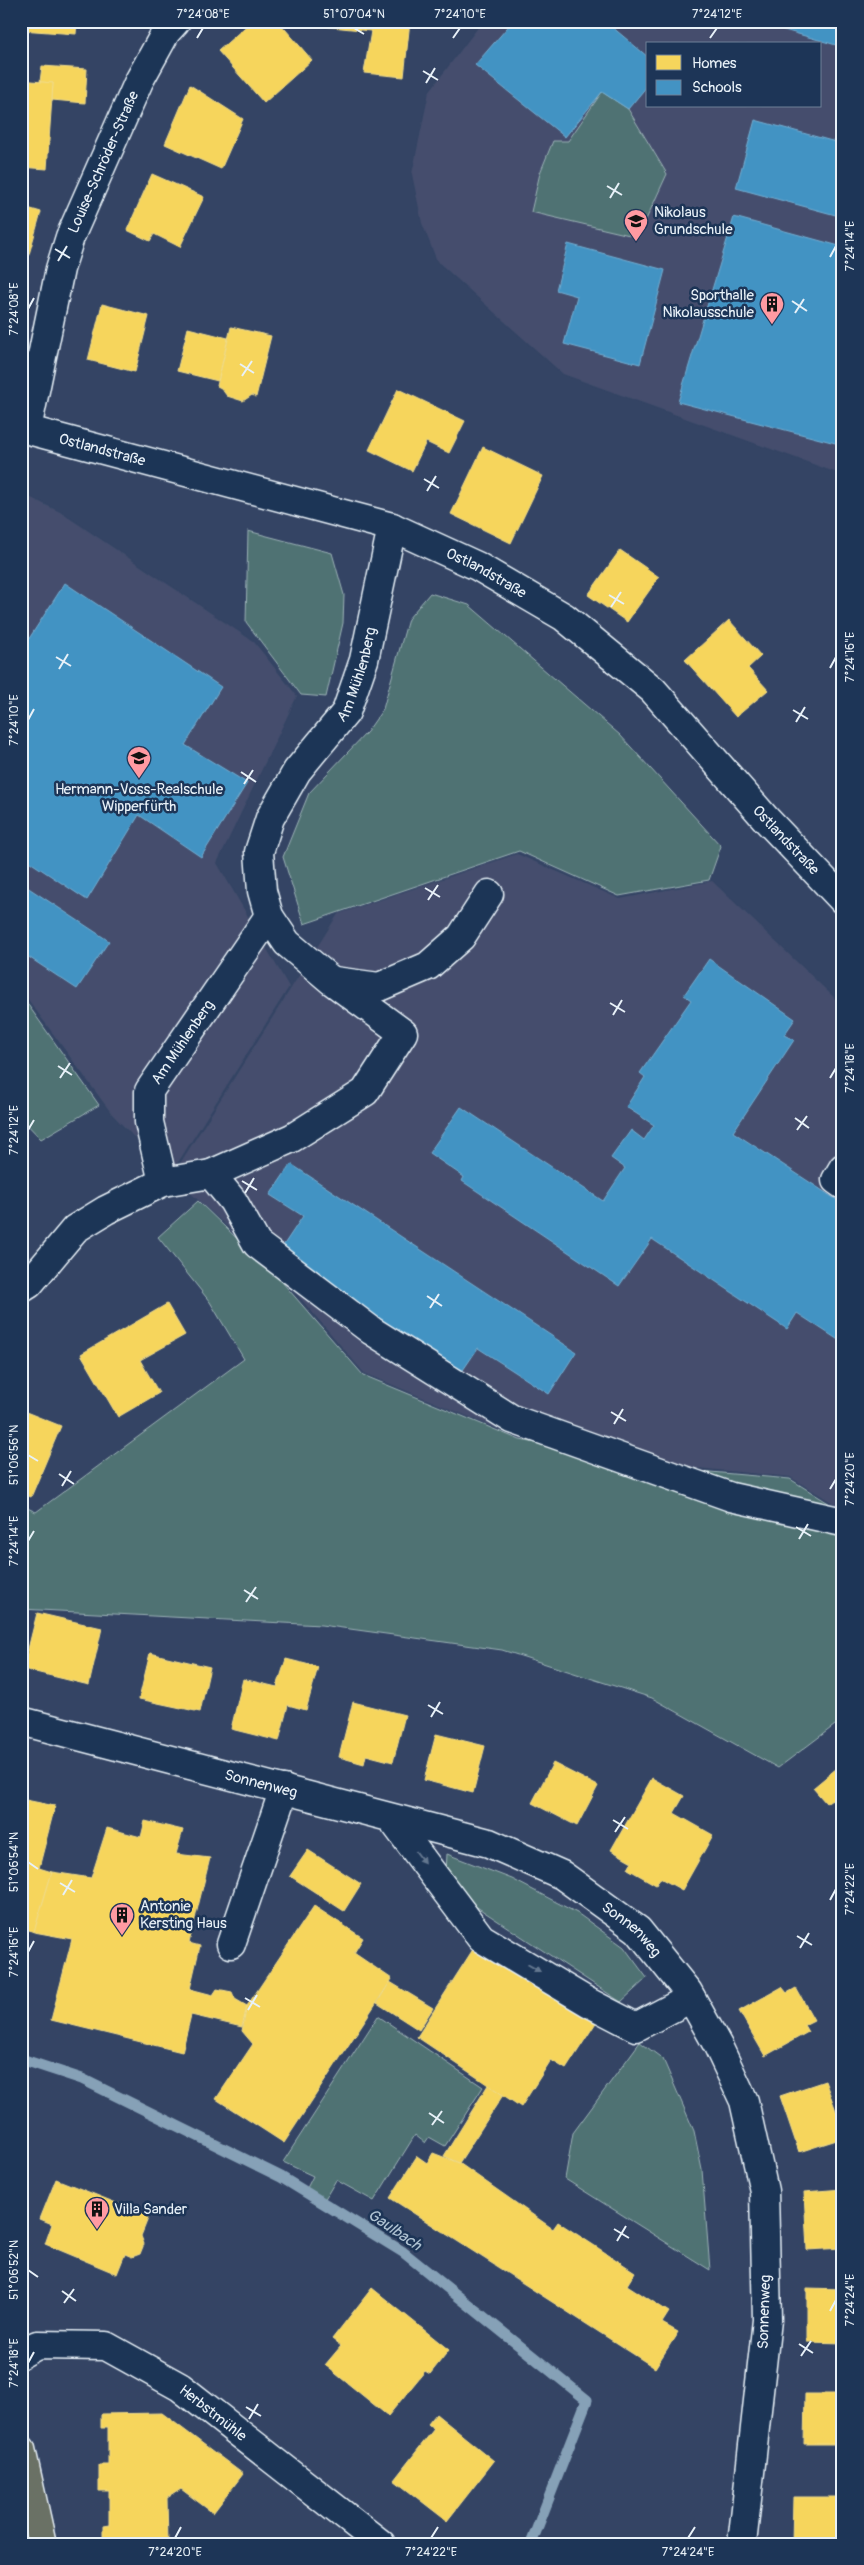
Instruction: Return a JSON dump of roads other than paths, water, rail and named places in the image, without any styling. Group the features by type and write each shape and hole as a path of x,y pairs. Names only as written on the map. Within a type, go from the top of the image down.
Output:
{"main road":[{"path":"21,2449 42,2544"}],"street":[{"name":"Louise-Schröder-Straße","path":"24,429 60,269 70,238 139,81 166,32 176,21"},
{"name":"Ostlandstraße","path":"24,429 392,527 477,566 572,623 652,690 766,819 843,900"},
{"name":"Am Mühlenberg","path":"212,1174 306,1130 365,1092 403,1032 332,981 287,943 269,916 262,891 260,852 270,818 297,771 346,712 364,660 392,527"},
{"path":"332,981 379,987 428,966 461,937 489,894"},
{"name":"Am Mühlenberg","path":"163,1182 149,1122 149,1091 269,916"},
{"path":"843,1168 836,1180 843,1185"},
{"path":"21,1289 30,1284 75,1229 106,1210 163,1182 212,1174 234,1200 258,1244 372,1330 512,1419 731,1497 843,1522"},
{"name":"Sonnenweg","path":"21,1721 489,1843 562,1875 638,1930 676,1974 718,2046 744,2101 764,2191 767,2320 742,2544"},
{"path":"231,1944 284,1790"},
{"path":"391,1818 481,1938 588,2002 636,2027 691,1998"},
{"name":"Herbstmühle","path":"21,2354 37,2345 106,2346 180,2387 381,2544"}],"waterway":[{"name":"Gaulbach","path":"21,2059 82,2079 281,2177 403,2252 587,2400 531,2544"}],"place":[{"name":"Nikolaus Grundschule","path":"636,242"},
{"name":"Sporthalle Nikolausschule","path":"772,325"},
{"name":"Hermann-Voss-Realschule Wipperfürth","path":"139,779"},
{"name":"Antonie Kersting Haus","path":"122,1936"},
{"name":"Villa Sander","path":"97,2230"}]}
